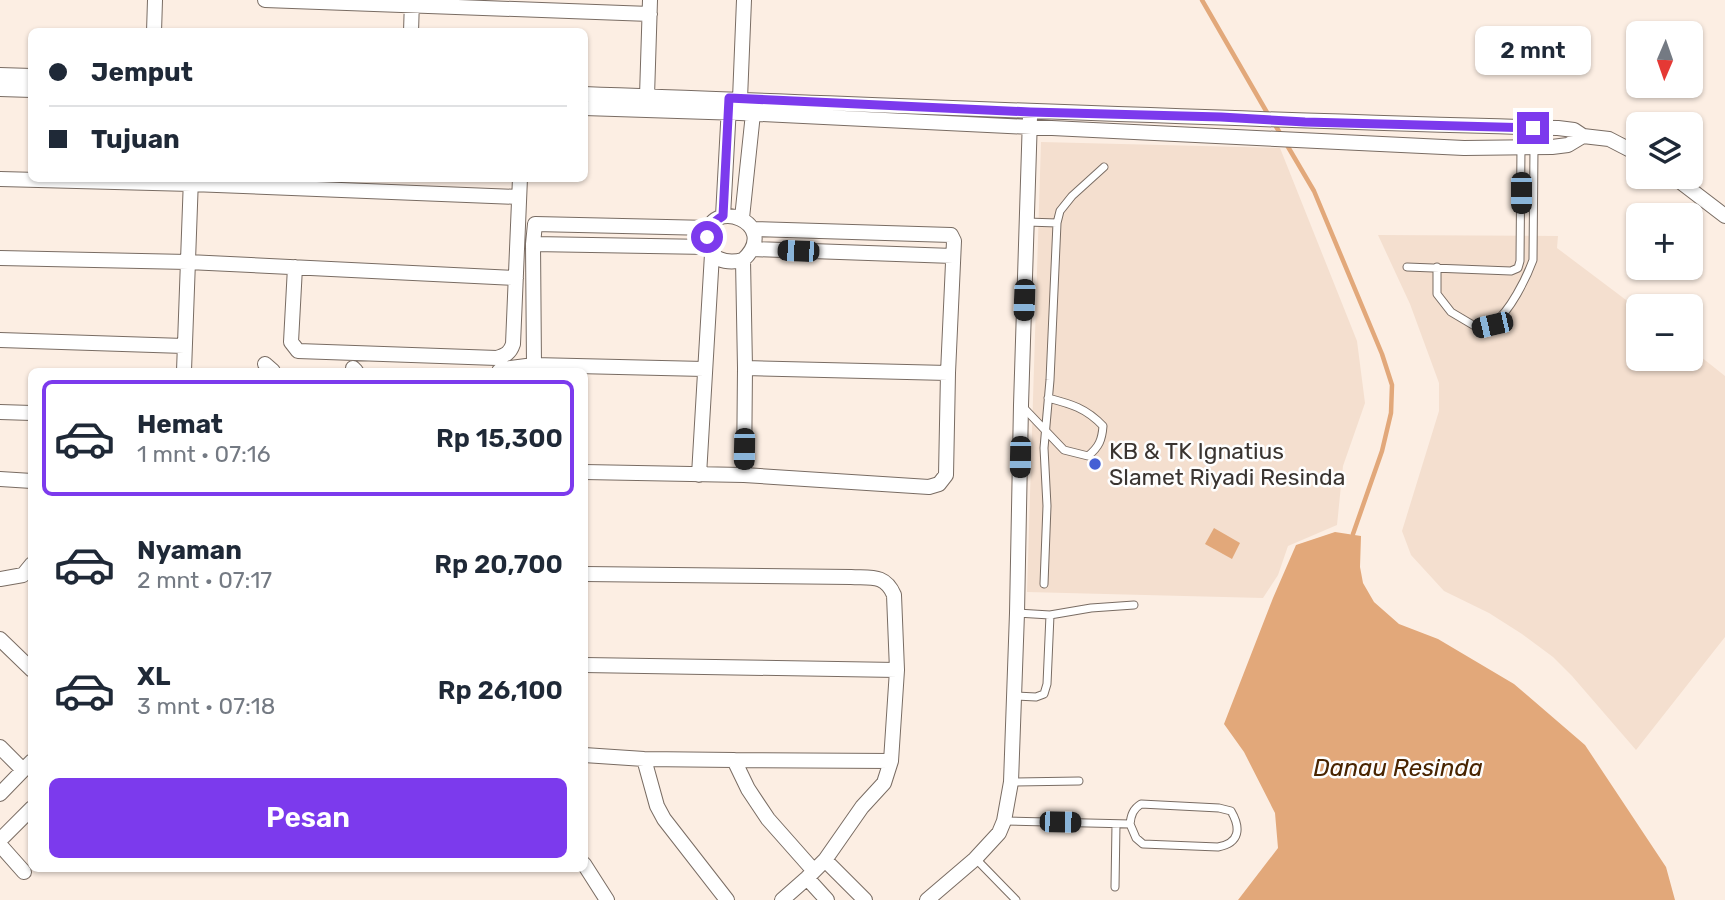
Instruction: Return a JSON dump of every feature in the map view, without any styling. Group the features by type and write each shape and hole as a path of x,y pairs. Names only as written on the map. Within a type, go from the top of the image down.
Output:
{"street":[{"path":"154,28 155,0"},
{"path":"265,0 650,7 647,96"},
{"path":"742,218 744,0"},
{"path":"411,28 412,3"},
{"path":"0,75 28,76"},
{"path":"0,89 28,90"},
{"path":"588,94 647,96 741,105 1030,119 1221,135 1464,148 1552,147 1568,145 1583,136"},
{"path":"588,108 741,105"},
{"path":"723,216 741,105"},
{"path":"1030,119 1221,117 1305,122 1558,128 1574,130 1583,136 1609,139 1626,148"},
{"path":"928,900 975,859 999,833 1004,821 1010,782 1030,119"},
{"path":"0,179 28,179"},
{"path":"184,368 191,182"},
{"path":"212,182 519,197"},
{"path":"295,267 291,342 298,351 497,358 506,355 513,344 520,182"},
{"path":"1690,189 1725,216"},
{"path":"699,475 710,250 707,237 709,228 723,216 742,218 753,229 755,239 748,255 744,475"},
{"path":"534,365 533,244 536,224 709,228"},
{"path":"588,472 744,475 929,487 939,484 946,475 954,241 951,235 753,229"},
{"path":"533,244 710,250 718,259 734,263 748,255 953,256"},
{"path":"0,258 188,262 516,278"},
{"path":"0,340 184,346"},
{"path":"510,368 534,365 704,369"},
{"path":"746,368 948,373"},
{"path":"0,412 28,413"},
{"path":"0,480 28,481"},
{"path":"0,579 23,575 28,570"},
{"path":"588,574 850,577 880,579 889,584 894,594 897,670 891,761 884,783 862,807 825,860 782,900"},
{"path":"0,639 28,666"},
{"path":"588,665 897,670"},
{"path":"0,747 27,766 0,794"},
{"path":"588,755 644,759 891,761"},
{"path":"644,759 657,806 664,819 727,900"},
{"path":"734,760 748,789 827,900"},
{"path":"24,872 0,842 28,811"},
{"path":"825,860 865,900"},
{"path":"588,870 607,900"}],"lane":[{"path":"1511,271 1518,268 1520,261 1528,147"},
{"path":"1437,267 1437,294 1451,313 1478,328 1492,325 1502,314 1524,281 1533,260 1528,147"},
{"path":"1044,584 1047,506 1044,448 1057,223 1060,211 1072,196 1104,167"},
{"path":"1026,222 1057,223"},
{"path":"1407,267 1511,271 1520,273 1524,281"},
{"path":"1021,405 1064,450 1088,456 1098,449 1103,426 1095,417 1078,406 1048,398"},
{"path":"1017,613 1050,615 1091,608 1134,605"},
{"path":"1014,696 1036,697 1044,694 1047,684 1050,615"},
{"path":"1010,782 1079,781"},
{"path":"1140,804 1219,808 1231,811 1237,821 1236,838 1229,845 1218,847 1143,844 1136,838 1130,824 1135,808 1140,804"},
{"path":"1004,821 1130,824"},
{"path":"1115,887 1116,824"},
{"path":"975,859 1016,900"}],"shaded area":[{"path":"1041,142 1280,148 1357,341 1365,403 1343,466 1337,525 1288,546 1278,575 1263,598 1027,592"},
{"path":"1378,235 1558,236 1557,248 1626,300 1626,371 1703,371 1703,359 1725,376 1725,637 1636,750 1553,657 1489,613 1444,591 1411,555 1402,531 1439,411 1439,383 1410,304"}],"water":[{"path":"1214,528 1240,543 1232,559 1205,544"},
{"name":"Danau Resinda","path":"1335,532 1361,536 1360,567 1363,583 1374,602 1399,624 1438,639 1514,684 1585,745 1666,867 1675,900 1238,900 1278,848 1275,813 1244,752 1224,724 1296,545"}],"waterway":[{"path":"1202,0 1269,116"},
{"path":"1274,123 1314,191 1382,354 1392,385 1391,413 1382,451 1353,534"}],"place":[{"name":"KB & TK Ignatius Slamet Riyadi Resinda","path":"1095,464"}],"route":[{"path":"707,237 709,228 723,216 729,98 1030,112 1533,128"}]}
